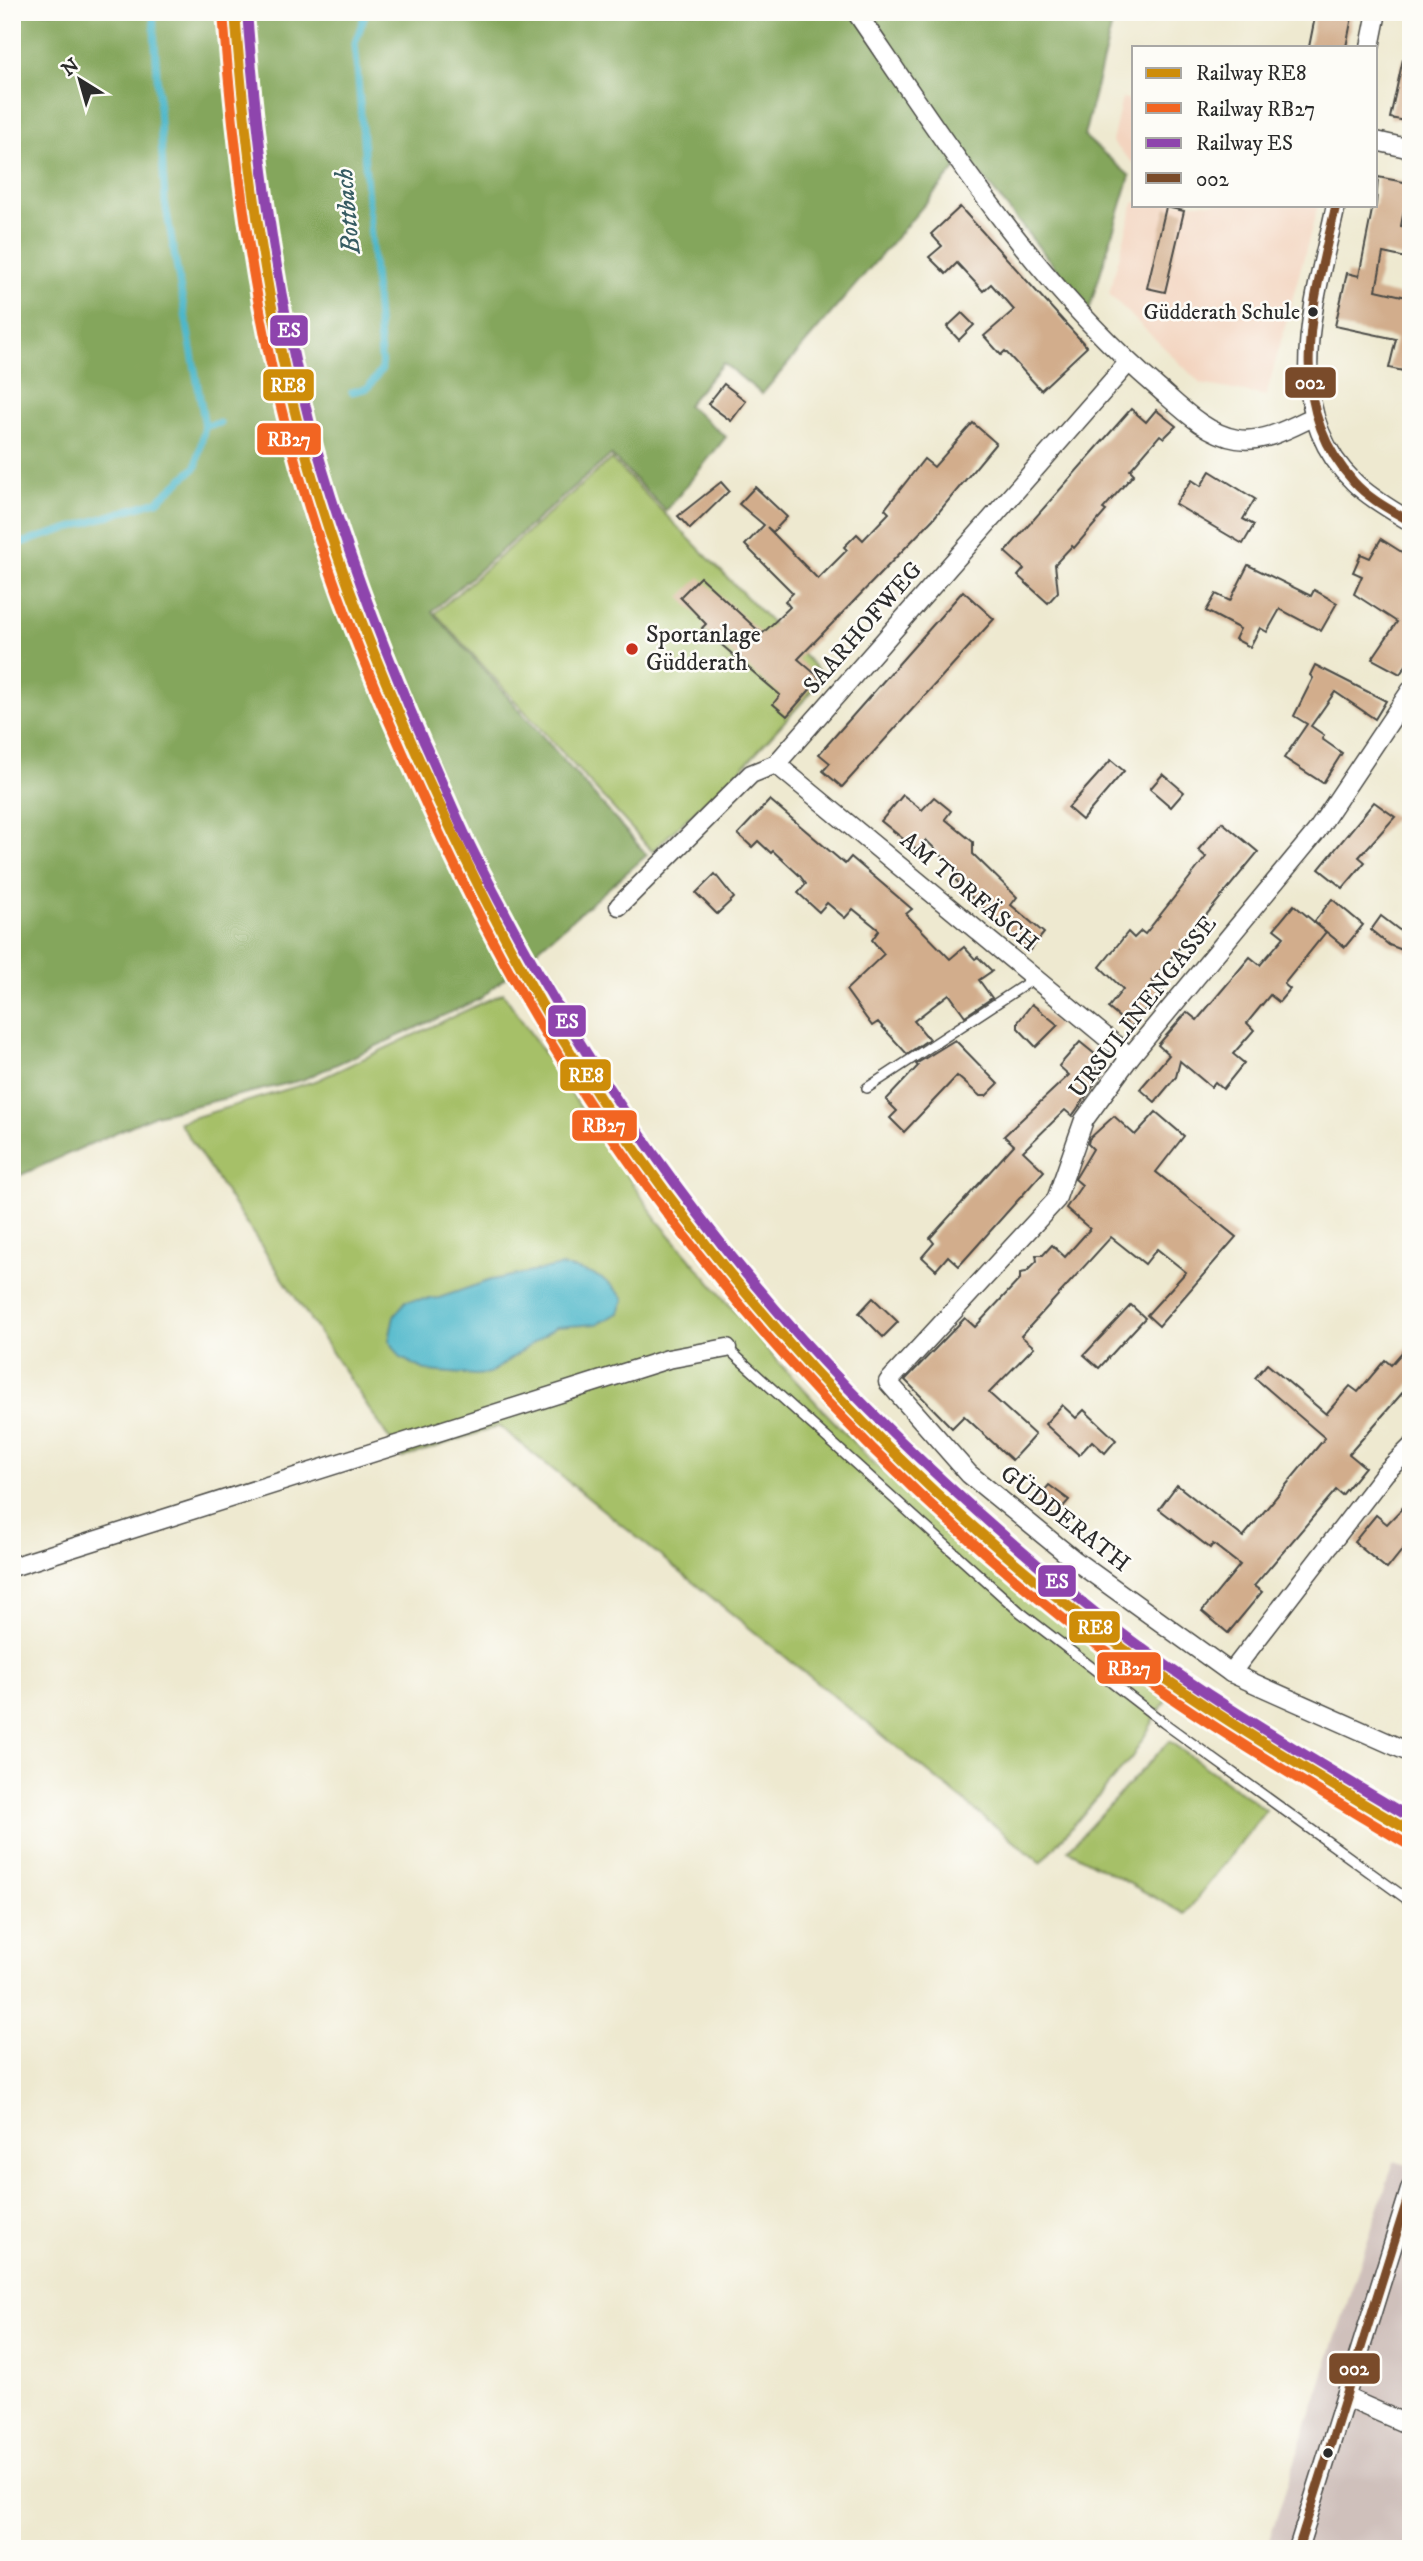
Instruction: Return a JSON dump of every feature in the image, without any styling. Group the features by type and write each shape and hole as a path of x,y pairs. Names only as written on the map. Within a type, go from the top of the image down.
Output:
{"street":[{"path":"856,12 981,195 1079,312 1128,363 1197,423 1237,439 1272,436 1312,417"},
{"path":"1370,46 1377,12"},
{"path":"1378,141 1411,149"},
{"path":"1336,206 1306,359 1312,417 1332,457 1355,483 1411,522"},
{"name":"SAARHOFWEG","path":"619,906 751,774 776,764 1128,363"},
{"name":"URSULINENGASSE","path":"888,1382 1056,1200 1084,1120 1130,1057 1316,832 1411,690"},
{"name":"AM TORFÄSCH","path":"776,764 1130,1057"},
{"path":"12,1567 668,1359 727,1348"},
{"name":"GÜDDERATH","path":"888,1382 969,1474 1073,1559 1231,1673 1411,1753"},
{"path":"1231,1673 1385,1473 1411,1447"},
{"path":"1298,2549 1347,2398 1375,2295 1411,2187"},
{"path":"1347,2398 1409,2420"}],"lane":[{"path":"867,1088 1035,978"},
{"path":"727,1348 1020,1612 1164,1723 1411,1902"}],"shaded area":[{"path":"1122,98 1132,100 1132,162 1112,142"},
{"path":"1133,206 1318,206 1266,396 1201,384 1109,294"},
{"path":"1394,2161 1411,2166 1411,2549 1266,2549"}],"green space":[{"path":"12,12 1115,12 1084,136 1130,176 1089,310 966,156 762,394 723,363 687,405 726,437 666,511 611,455 432,611 647,855 480,999 302,1080 155,1115 12,1179"},
{"name":"Sportanlage Güdderath","path":"611,459 825,677 742,768 652,851 435,613"},
{"path":"503,993 658,1221 777,1361 873,1463 1166,1700 1132,1757 1041,1863 499,1426 402,1458 179,1122 318,1080"},
{"path":"1169,1741 1266,1810 1185,1914 1068,1850"}],"water":[{"path":"562,1266 589,1273 611,1285 624,1299 619,1313 597,1324 556,1327 489,1374 427,1371 401,1358 389,1340 394,1316 406,1301 439,1298 491,1280"}],"building":[{"path":"1316,12 1353,12 1346,46 1309,46"},
{"path":"1403,59 1411,60 1411,122 1390,118"},
{"path":"1378,177 1409,183 1401,226 1411,227 1411,259 1383,253 1376,290 1411,298 1408,372 1389,368 1396,339 1335,326 1347,273 1359,276 1373,206 1378,206"},
{"path":"960,207 1087,347 1041,390 1005,351 1001,355 984,336 1014,310 991,284 983,291 957,263 946,274 929,257 942,246 931,234"},
{"path":"1166,207 1184,211 1165,292 1147,288"},
{"path":"962,313 974,325 959,340 947,327"},
{"path":"724,384 746,401 731,421 708,404"},
{"path":"1131,409 1146,422 1156,410 1176,426 1164,438 1160,435 1130,470 1134,474 1103,509 1106,511 1074,548 1072,546 1055,564 1058,592 1048,603 1018,576 1024,569 1005,552"},
{"path":"973,423 996,443 933,519 798,659 820,678 787,716 773,704 780,695 702,628 706,624 680,597 700,577 762,634 790,607 785,601 793,593 745,545 764,525 739,504 755,487 787,517 773,532 767,527 818,579 847,550 844,547 857,534 863,540 889,513 885,509 924,459 934,467"},
{"path":"1210,471 1255,499 1243,519 1254,525 1243,544 1175,504 1192,480 1201,486"},
{"path":"721,482 729,491 690,529 678,516"},
{"path":"1381,539 1411,558 1411,658 1400,674 1372,659 1397,622 1354,594 1362,576 1353,572 1361,554 1370,558"},
{"path":"1248,565 1311,596 1314,590 1337,603 1321,631 1280,609 1267,632 1260,628 1250,647 1235,639 1240,629 1206,611 1216,594 1230,601"},
{"path":"963,591 994,619 842,787 823,771 830,763 819,754"},
{"path":"1315,665 1386,701 1375,719 1335,692 1311,726 1324,735 1322,739 1342,753 1323,783 1284,758 1307,724 1294,716 1313,678 1310,675"},
{"path":"1111,760 1124,771 1082,820 1068,808"},
{"path":"1163,774 1184,792 1171,807 1150,789"},
{"path":"903,795 922,810 934,797 951,811 945,819 973,842 973,854 1017,897 1011,905 1044,933 1029,951 965,891 955,879 960,874 926,840 917,850 881,821"},
{"path":"770,800 845,864 851,857 912,909 906,914 950,959 964,947 975,959 978,957 992,971 979,980 992,998 965,1016 949,994 914,1021 929,1039 907,1054 878,1022 872,1026 846,990 884,954 872,940 879,930 853,909 845,918 827,903 819,912 798,893 806,884 800,876 773,851 771,853 758,841 752,847 738,834"},
{"path":"1374,802 1395,817 1359,857 1365,862 1343,888 1319,869"},
{"path":"1222,822 1258,852 1152,981 1162,990 1131,1027 1108,1008 1123,989 1100,967 1128,932 1134,938 1141,931 1145,934 1206,857 1198,850"},
{"path":"715,874 734,898 717,914 696,893"},
{"path":"1332,899 1363,925 1345,947 1314,922"},
{"path":"1294,905 1326,932 1284,984 1290,989 1279,1002 1270,995 1247,1023 1254,1030 1233,1054 1244,1063 1223,1089 1215,1082 1211,1087 1180,1061 1176,1077 1155,1102 1140,1089 1169,1055 1158,1045 1187,1012 1197,1020 1250,957 1260,965 1284,937 1274,929"},
{"path":"1381,916 1411,939 1411,953 1389,945 1371,930"},
{"path":"1032,1004 1058,1025 1036,1047 1018,1028 1018,1022"},
{"path":"955,1040 998,1084 986,1096 980,1096 957,1076 904,1132 890,1118 897,1111 886,1100 918,1066 916,1064"},
{"path":"1080,1042 1102,1060 1095,1069 1102,1074 1072,1116 1065,1110 1023,1151 1044,1171 959,1266 948,1256 936,1270 922,1257 934,1243 930,1238 1014,1145 1004,1136 1069,1075 1059,1066"},
{"path":"1156,1112 1184,1136 1156,1172 1236,1237 1159,1326 1147,1315 1186,1272 1157,1249 1145,1264 1111,1237 1021,1336 1034,1347 989,1393 1035,1435 1012,1460 964,1416 952,1428 905,1380 965,1318 975,1327 1020,1279 1020,1273 1026,1272 1037,1261 1036,1255 1043,1255 1052,1245 1065,1257 1090,1229 1066,1208 1082,1185 1075,1179 1093,1149 1088,1144 1089,1139 1114,1116 1135,1135"},
{"path":"873,1298 898,1322 883,1337 859,1313"},
{"path":"1131,1305 1145,1318 1099,1368 1084,1355"},
{"path":"1411,1342 1411,1383 1349,1454 1365,1467 1342,1495 1336,1490 1254,1586 1262,1592 1228,1633 1202,1611 1240,1565 1213,1544 1210,1548 1159,1509 1177,1485 1243,1537 1325,1438 1255,1378 1267,1364 1326,1414 1350,1386 1358,1392 1385,1360 1391,1365"},
{"path":"1062,1405 1076,1418 1084,1410 1116,1440 1105,1453 1092,1441 1079,1455 1045,1424"},
{"path":"1049,1485 1069,1500 1055,1516 1035,1501"},
{"path":"1411,1499 1411,1539 1387,1569 1354,1542 1376,1515 1387,1524"}],"waterway":[{"path":"153,12 165,202 205,426"},
{"name":"Bottbach","path":"352,392 368,388 382,369 355,43 366,12"},
{"name":"Bottbach","path":"12,546 157,501 196,467 205,426 220,423"}],"rail line":[{"name":"RE8","path":"235,12 251,169 275,325 286,377 322,510 365,630 430,784 500,928 558,1032 611,1114 728,1272 859,1418 930,1487 1078,1614 1158,1674 1241,1729 1411,1832"},
{"name":"ES","path":"247,12 269,219 278,271 310,424 334,505 391,664 461,827 509,920 582,1046 664,1168 754,1284 868,1409 937,1475 1081,1601 1160,1661 1242,1716 1411,1818"},
{"name":"RB27","path":"223,13 239,171 263,328 298,472 324,554 369,674 453,862 527,1004 601,1121 718,1279 783,1354 850,1426 994,1561 1070,1624 1150,1684 1234,1739 1405,1843"}],"transit line":[{"name":"002","path":"1336,206 1313,313 1309,348 1310,384 1317,418 1331,451 1354,482 1373,499 1411,522"},
{"name":"002","path":"1298,2549 1411,2188"}],"place":[{"name":"Güdderath Schule","path":"1313,312"},
{"name":"Sportanlage Güdderath","path":"632,649"}]}
